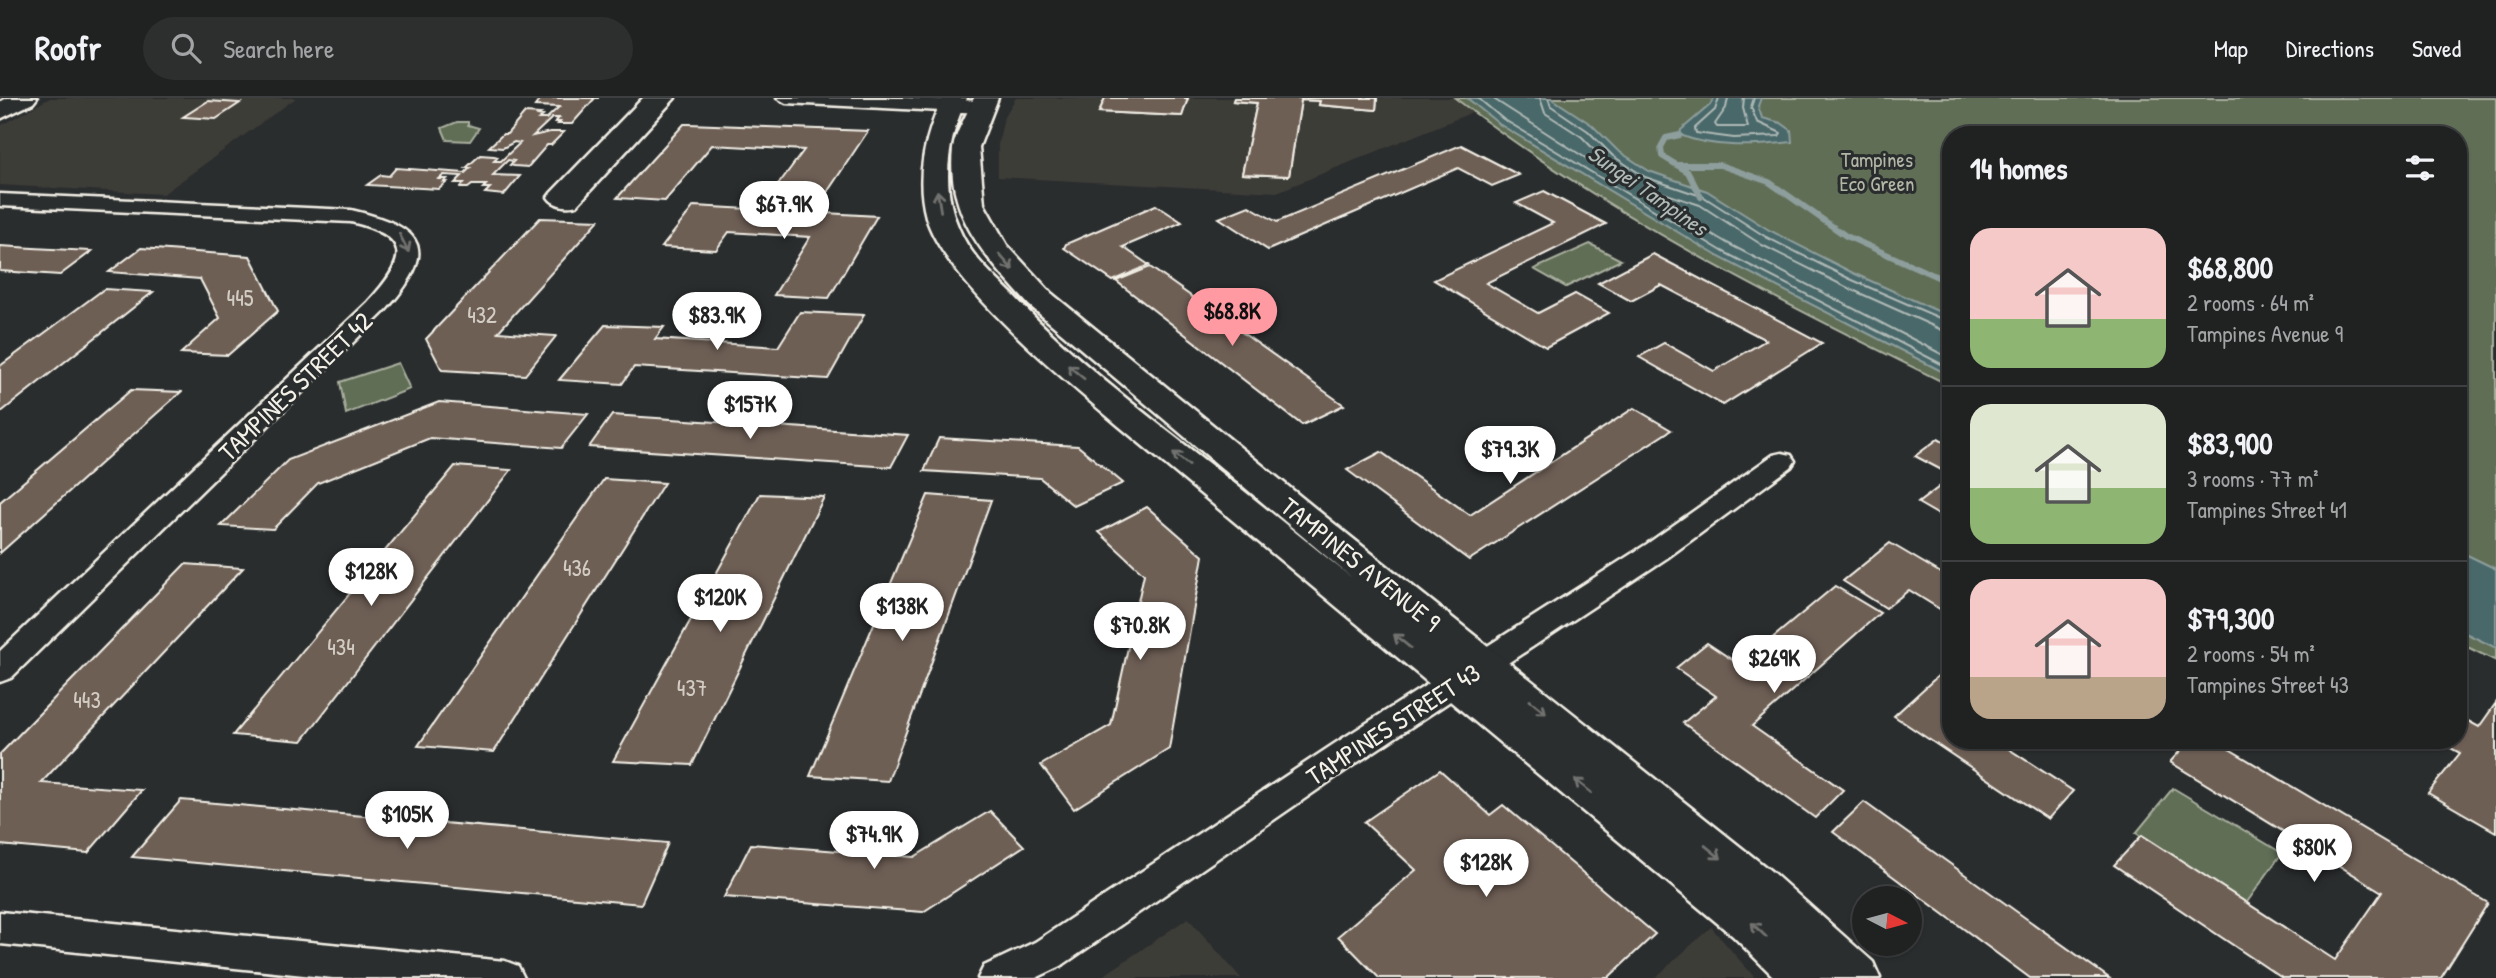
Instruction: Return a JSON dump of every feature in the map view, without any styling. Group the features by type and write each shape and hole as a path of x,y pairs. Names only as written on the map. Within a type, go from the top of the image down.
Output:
{"main road":[{"path":"0,112 25,98"},
{"name":"TAMPINES AVENUE 9","path":"963,101 970,204 995,249 1014,272 1069,326 1470,673 1749,921 1808,978"},
{"name":"TAMPINES AVENUE 9","path":"1470,673 1755,886 1855,978"}],"street":[{"path":"653,98 558,197 570,201 666,98"},
{"path":"786,98 963,101"},
{"name":"TAMPINES STREET 42","path":"0,200 196,210 315,212 373,220 394,228 402,236 409,248 410,263 384,299 0,670"},
{"name":"TAMPINES STREET 42","path":"0,656 357,314 384,284 390,272 387,249 370,231 307,220 218,215 196,210"},
{"name":"TAMPINES STREET 43","path":"997,978 1048,954 1346,753 1657,551 1782,461"},
{"path":"0,928 505,978"}],"shaded area":[{"path":"50,98 296,98 163,194 0,185 0,126"},
{"path":"1016,98 1455,98 1473,112 1277,192 998,177 998,145 1004,117"},
{"path":"1188,918 1241,978 1100,978"},
{"path":"1711,927 1755,978 1655,978"}],"green space":[{"name":"Tampines Eco Green","path":"1455,98 2496,98 2496,661 2467,647 2467,126 1942,126 1942,382 1696,254 1572,181"},
{"path":"457,122 468,122 468,125 479,128 470,141 447,140 442,128"},
{"path":"1590,244 1621,260 1566,287 1534,269"},
{"path":"398,363 410,389 346,414 340,382"},
{"path":"2173,788 2282,853 2245,905 2136,833"}],"water":[{"name":"Sungei Tampines","path":"1467,98 1551,98 1592,125 1617,150 1649,171 1707,191 1769,230 1853,273 1942,313 1942,371 1719,257 1499,124"},
{"path":"1714,98 1761,98 1758,106 1762,118 1781,123 1791,130 1792,142 1721,144 1680,135 1681,130 1710,105"},
{"path":"2467,555 2496,569 2496,648 2467,634"}],"building":[{"path":"541,98 595,98 572,124 558,124 560,122 555,122 559,118 552,118 533,136 564,132 551,145 547,145 528,167 510,165 514,161 508,160 493,175 520,176 504,195 485,193 490,188 483,188 486,185 460,188 464,183 455,183 462,176 444,175 439,179 447,179 444,182 447,182 439,189 367,185 381,175 389,176 396,168 465,173 470,168 466,168 480,155 498,157 494,161 501,161 520,143 514,142 503,148 489,147 503,134 507,134 525,113 540,114 538,115 543,116 539,119 546,119 559,107 535,106"},
{"path":"1105,98 1188,98 1182,116 1099,112"},
{"path":"1105,98 1188,98 1182,116 1099,112"},
{"path":"1234,98 1377,98 1376,110 1319,105 1320,101 1301,100 1289,176 1242,174 1257,103 1233,101"},
{"path":"1234,98 1377,98 1376,110 1319,105 1320,101 1301,100 1289,176 1242,174 1257,103 1233,101"},
{"path":"208,101 240,103 216,119 183,117"},
{"path":"684,124 868,131 822,200 769,197 804,150 712,145 665,201 617,198"},
{"path":"1461,145 1519,175 1492,186 1458,168 1268,250 1219,218 1249,206 1277,222"},
{"path":"1544,191 1606,224 1486,283 1538,313 1575,294 1609,313 1546,347 1434,280 1553,223 1516,203"},
{"path":"1156,205 1182,222 1123,247 1149,265 1113,281 1064,248 1066,244"},
{"path":"694,206 877,216 829,298 774,295 810,237 729,232 716,250 662,247"},
{"path":"540,218 599,220 498,332 556,336 525,375 442,370 426,339"},
{"path":"0,246 92,251 60,275 0,271"},
{"path":"141,248 250,256 278,311 228,355 181,353 220,318 200,279 109,272"},
{"path":"1653,254 1822,343 1723,405 1639,357 1664,343 1714,371 1766,340 1661,285 1631,301 1598,283"},
{"path":"1150,267 1344,405 1302,425 1116,281"},
{"path":"104,289 153,292 0,413 0,366"},
{"path":"800,312 864,315 828,379 634,367 622,384 559,380 605,325 664,327 655,339 778,347"},
{"path":"131,390 181,392 0,553 0,502"},
{"path":"439,402 588,414 561,448 430,438 318,483 273,529 221,526 288,460"},
{"path":"1634,408 1671,430 1469,560 1347,470 1381,452 1470,515"},
{"path":"612,415 908,435 891,467 589,447"},
{"path":"939,438 1078,446 1123,483 1074,506 1040,478 924,471"},
{"path":"1938,439 1942,441 1942,470 1915,456"},
{"path":"455,466 511,470 302,741 233,735"},
{"path":"604,479 664,483 494,752 418,746"},
{"path":"1942,485 1942,517 1918,503"},
{"path":"760,494 824,497 692,765 613,761"},
{"path":"928,495 991,500 888,781 810,776"},
{"path":"1147,507 1203,556 1169,749 1074,809 1041,765 1111,725 1144,574 1099,532"},
{"path":"1890,543 1942,574 1942,610 1909,590 1886,608 1843,581"},
{"path":"185,564 243,568 41,783 142,790 88,853 0,845 0,754"},
{"path":"1835,586 1880,613 1752,726 1843,790 1815,818 1683,723 1716,696 1676,668 1707,643 1740,665"},
{"path":"1942,672 1942,748 1894,716"},
{"path":"2496,703 2496,832 2428,793 2460,753 2453,749 2467,749 2467,720 2479,727"},
{"path":"1943,749 2009,749 2073,791 2048,819"},
{"path":"2182,749 2229,749 2488,903 2441,978 2282,978 2114,865 2142,835 2335,960 2382,892 2170,762"},
{"path":"1440,770 1490,815 1503,805 1655,934 1608,978 1379,978 1338,936 1416,870 1364,822"},
{"path":"181,800 668,843 641,904 132,857"},
{"path":"1864,802 2109,978 2030,978 1922,898 1922,886 1906,886 1833,832"},
{"path":"990,811 1024,846 923,912 724,897 751,844 914,857"}],"waterway":[{"name":"Sungei Tampines","path":"1680,135 1666,138 1661,147 1662,156 1688,172 1701,197"},
{"path":"1678,165 1720,165 1769,182 1846,236 1942,279"}]}
